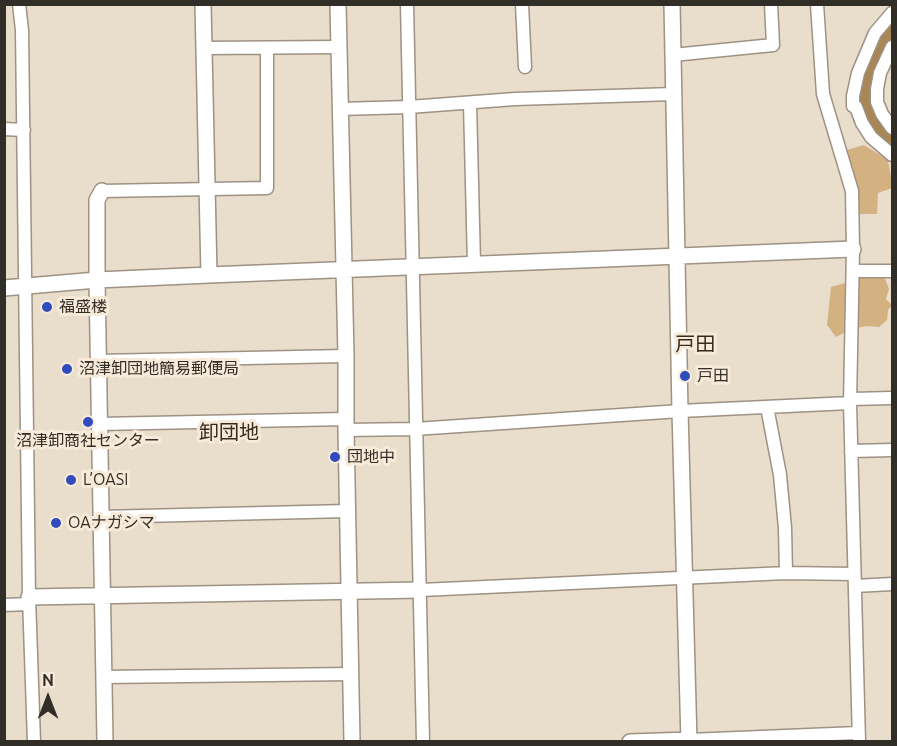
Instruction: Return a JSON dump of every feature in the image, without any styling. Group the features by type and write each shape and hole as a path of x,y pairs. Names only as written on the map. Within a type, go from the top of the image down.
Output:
{"street":[{"path":"19,4 22,30 29,601 34,741"},
{"path":"203,4 209,275"},
{"path":"338,4 352,741"},
{"path":"407,4 423,741"},
{"path":"522,4 525,67"},
{"path":"672,4 689,741"},
{"path":"673,55 773,45 771,4"},
{"path":"630,741 859,737 850,401 852,191 823,94 817,4"},
{"path":"892,13 875,33 858,73 853,106 856,107 871,137 892,155"},
{"path":"204,48 339,47"},
{"path":"892,47 887,71 877,88 877,102 892,128"},
{"path":"105,741 100,517 98,200 102,191 267,188 267,49"},
{"path":"340,109 674,94"},
{"path":"470,103 474,264"},
{"path":"4,129 24,130"},
{"path":"4,288 97,280 344,271 678,254 853,249"},
{"path":"853,271 892,271"},
{"path":"98,361 346,356"},
{"path":"99,424 346,425 415,429 892,399"},
{"path":"767,407 780,475 786,573"},
{"path":"851,451 892,450"},
{"path":"100,517 347,511"},
{"path":"4,605 102,596 421,590 786,573 892,584"},
{"path":"104,677 351,674"}],"shaded area":[{"path":"864,145 888,160 892,188 878,193 877,214 858,214 859,197 847,150"},
{"path":"856,275 884,276 889,289 886,299 892,305 888,310 887,320 879,327 866,326 849,330 836,337 827,325 831,287 845,283"}],"waterway":[{"path":"892,27 875,56 866,79 870,116 877,128 892,141"}],"place":[{"name":"福盛楼","path":"47,307"},
{"name":"沼津卸団地簡易郵便局","path":"67,369"},
{"name":"戸田","path":"685,376"},
{"name":"沼津卸商社センター","path":"88,422"},
{"name":"団地中","path":"335,457"},
{"name":"L’OASI","path":"71,480"},
{"name":"OAナガシマ","path":"56,523"}],"district":[{"name":"戸田","path":"695,344"},
{"name":"卸団地","path":"229,432"}]}
